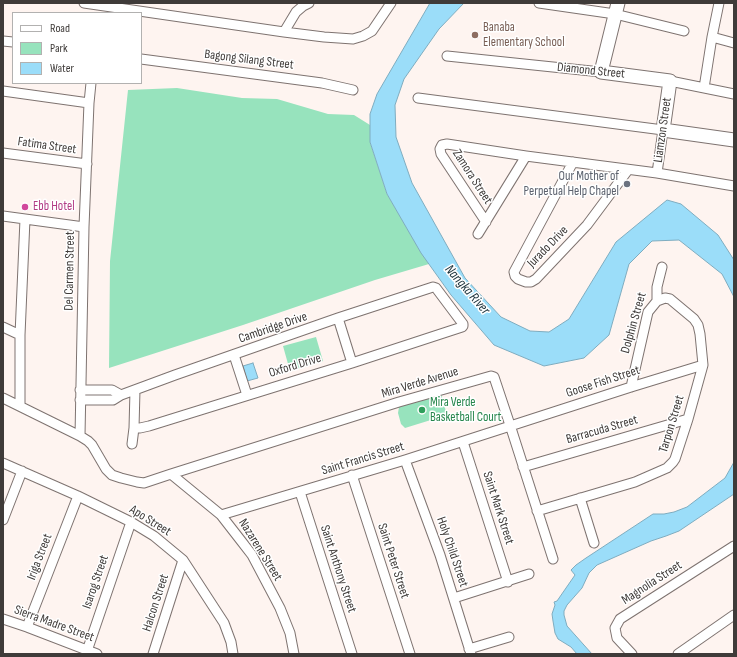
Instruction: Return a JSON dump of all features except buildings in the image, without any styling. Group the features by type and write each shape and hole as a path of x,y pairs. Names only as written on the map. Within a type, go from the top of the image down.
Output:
{"street":[{"path":"84,3 284,32 353,39 364,36 372,31 391,3"},
{"path":"284,32 296,12 309,3"},
{"path":"539,3 616,8 684,31"},
{"path":"704,88 719,3"},
{"path":"601,72 616,8"},
{"path":"712,37 734,43"},
{"name":"Diamond Street","path":"447,56 601,72 670,81 734,94"},
{"name":"Bagong Silang Street","path":"142,59 322,83 353,90"},
{"name":"Liamzon Street","path":"670,81 657,173 734,186"},
{"name":"Del Carmen Street","path":"80,436 84,227 91,84"},
{"path":"3,91 89,102"},
{"path":"418,98 734,140"},
{"name":"Zamora Street","path":"478,234 486,222 526,156 447,144 442,145 440,148 441,154 486,222"},
{"name":"Fatima Street","path":"3,153 87,164"},
{"path":"526,156 657,173"},
{"name":"Jurado Drive","path":"573,162 514,272 518,279 526,282 531,282 536,279 587,226 628,170"},
{"path":"3,216 84,227"},
{"path":"20,406 20,335 25,219"},
{"name":"Dolphin Street","path":"631,387 648,312 656,301 657,287 662,267"},
{"name":"Cambridge Drive","path":"80,400 113,400 121,395 175,375 338,318 433,287 436,288 463,326"},
{"name":"Tarpon Street","path":"537,511 635,482 667,468 675,459 703,365 700,334 698,325 694,319 670,299 664,298 656,301"},
{"path":"338,318 352,363"},
{"name":"Oxford Drive","path":"134,428 149,426 352,363 443,334 463,326"},
{"path":"3,327 20,335"},
{"path":"234,355 247,395"},
{"name":"Goose Fish Street","path":"510,426 703,365"},
{"name":"Mira Verde Avenue","path":"171,474 399,402 488,376 494,377 553,559"},
{"path":"80,390 112,390 121,395"},
{"path":"132,444 136,390"},
{"path":"3,398 80,436 92,445 106,469 112,475 137,482 150,482 171,474"},
{"name":"Barracuda Street","path":"524,467 688,419"},
{"name":"Saint Francis Street","path":"221,515 406,460 510,426"},
{"name":"Saint Mark Street","path":"463,442 508,582"},
{"name":"Holy Child Street","path":"406,460 440,555 470,651"},
{"name":"Apo Street","path":"3,463 78,496 131,522 154,536 183,560 224,623 231,642 233,654"},
{"path":"3,520 22,471"},
{"name":"Nazarene Street","path":"171,474 221,515 252,556 280,608 290,632 294,654"},
{"name":"Saint Peter Street","path":"352,475 410,654"},
{"name":"Saint Anthony Street","path":"300,492 352,654"},
{"name":"Iriga Street","path":"27,627 78,496"},
{"path":"580,498 594,543"},
{"name":"Isarog Street","path":"87,651 131,522"},
{"name":"Magnolia Street","path":"632,654 617,638 615,628 620,619 734,546"},
{"name":"Halcon Street","path":"153,654 183,560"},
{"path":"454,598 508,582 529,574"},
{"path":"678,654 734,616"},
{"name":"Sierra Madre Street","path":"3,619 97,654"},
{"path":"470,651 509,637"}],"green space":[{"path":"177,88 242,98 277,99 328,114 354,115 370,125 370,142 387,194 429,264 375,280 243,325 109,368 110,261 128,90"},
{"path":"316,337 323,361 290,371 283,346"},
{"name":"Mira Verde Basketball Court","path":"441,394 447,415 405,428 401,424 398,413 399,407"}],"water":[{"name":"Nangka River","path":"430,3 464,3 439,29 404,79 395,105 396,137 412,183 465,278 501,317 530,331 549,332 569,319 616,242 667,200 681,204 718,235 734,260 734,297 722,274 679,240 652,241 629,264 609,335 584,358 544,366 494,345 451,295 421,253 387,194 370,142 370,114 377,94"},
{"path":"253,363 258,378 247,381 243,366"},
{"path":"734,462 734,494 679,531 651,541 597,565 589,573 582,588 567,605 564,615 567,626 592,654 577,654 571,647 558,639 555,633 552,614 555,605 554,602 557,601 575,575 571,570 586,558 653,514 674,512 687,507 725,478"}],"place":[{"name":"Banaba Elementary School","path":"475,35"},
{"name":"Our Mother of Perpetual Help Chapel","path":"627,184"},
{"name":"Ebb Hotel","path":"25,207"},
{"name":"Mira Verde Basketball Court","path":"422,410"}]}
